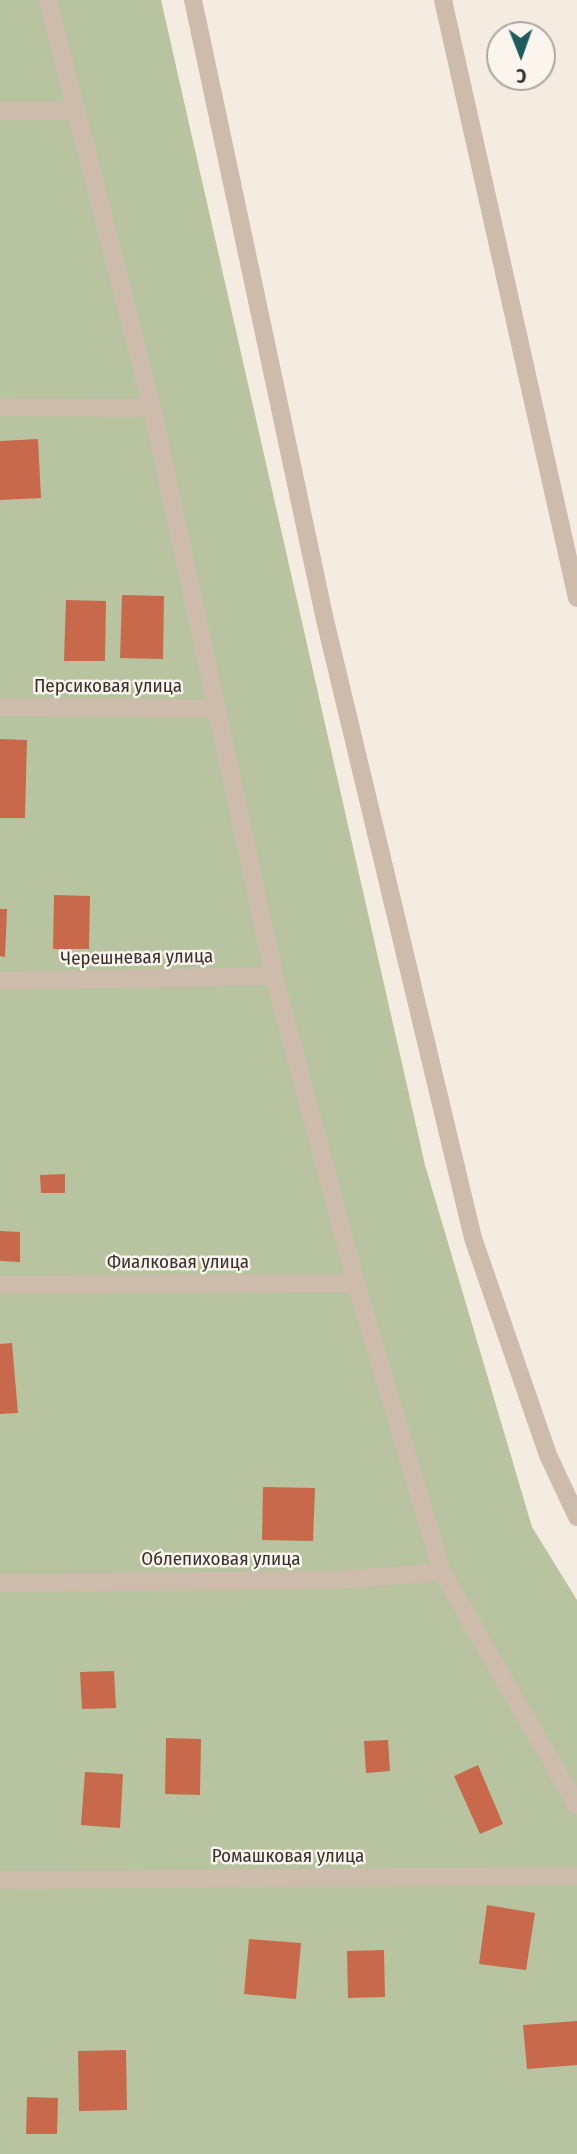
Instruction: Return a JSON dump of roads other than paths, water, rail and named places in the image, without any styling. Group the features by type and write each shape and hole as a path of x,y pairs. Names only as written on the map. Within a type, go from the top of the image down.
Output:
{"street":[{"path":"48,0 152,408 274,976 356,1283 442,1572 577,1806"},
{"path":"193,0 324,621 473,1238 548,1455 577,1517"},
{"path":"443,0 577,598"},
{"path":"0,111 75,111"},
{"path":"0,407 152,408"},
{"name":"Персиковая улица","path":"0,707 216,709"},
{"name":"Черешневая улица","path":"0,981 274,976"},
{"name":"Фиалковая улица","path":"0,1285 356,1283"},
{"name":"Облепиховая улица","path":"0,1583 338,1580 442,1572"},
{"name":"Ромашковая улица","path":"0,1880 577,1876"}]}
